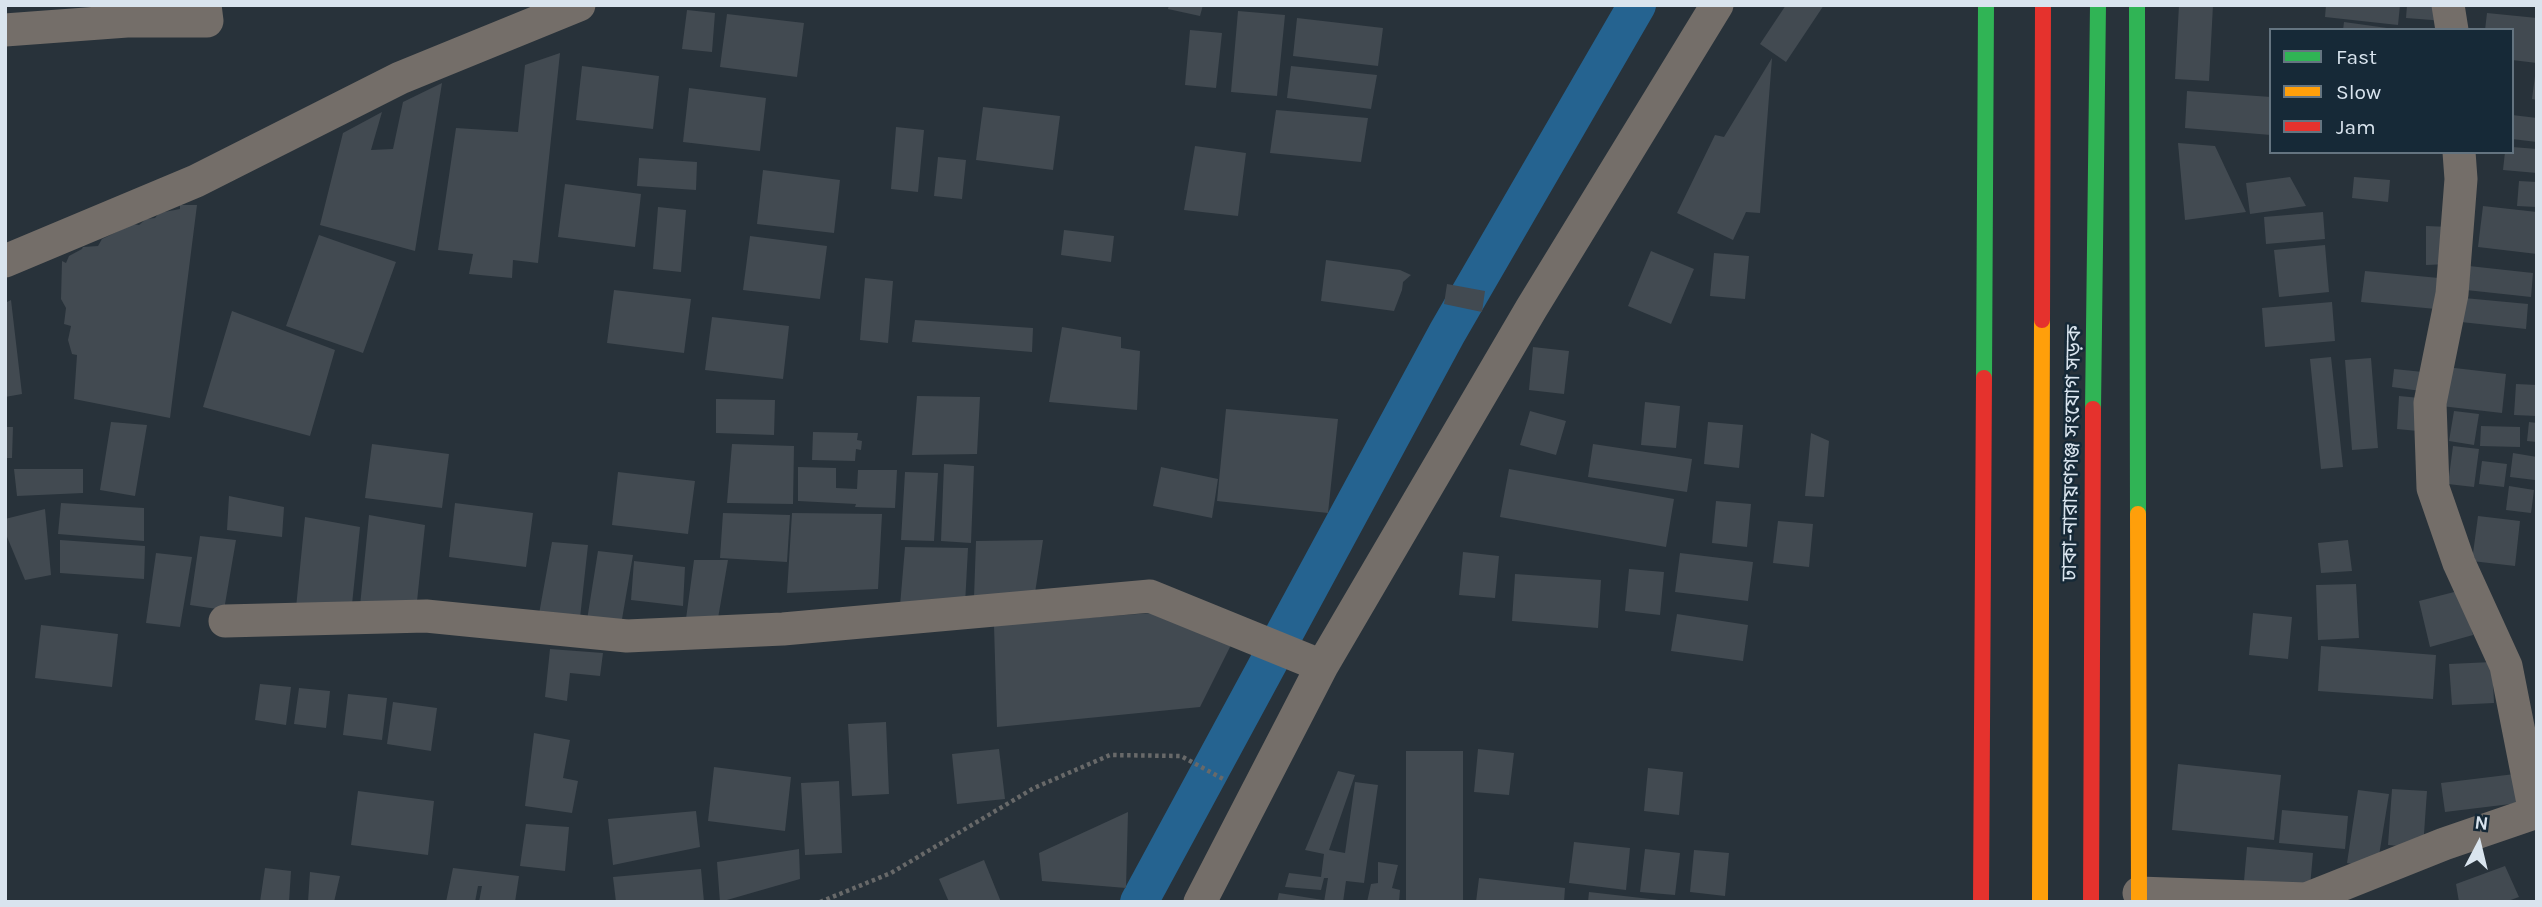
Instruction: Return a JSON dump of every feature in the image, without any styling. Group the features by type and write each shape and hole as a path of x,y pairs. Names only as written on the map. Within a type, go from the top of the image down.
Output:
{"main road":[{"path":"1981,902 1986,5"},
{"name":"ঢাকা-নারায়ণগঞ্জ সংযোগ সড়ক","path":"2040,902 2043,5"},
{"name":"ঢাকা-নারায়ণগঞ্জ সংযোগ সড়ক","path":"2091,902 2092,493 2098,5"},
{"path":"2137,5 2139,897"}],"street":[{"path":"5,30 127,21 207,21 205,5"},
{"path":"5,261 196,181 400,78 579,5"},
{"path":"1200,902 1321,665 1531,309 1717,5"},
{"path":"2448,5 2452,28"},
{"path":"2139,897 2306,899 2444,844 2536,813 2506,666 2459,563 2433,488 2430,403 2452,294 2461,178 2459,154"},
{"path":"225,621 426,616 627,636 783,629 1150,596 1321,665"}],"path":[{"path":"820,902 891,873 1034,788 1110,755 1181,756 1228,781"}],"building":[{"path":"1169,5 1203,5 1200,16 1168,9"},
{"path":"1786,5 1824,5 1786,62 1760,44"},
{"path":"2179,5 2213,5 2209,81 2175,79"},
{"path":"2326,5 2400,5 2398,25 2325,17"},
{"path":"2407,5 2442,5 2445,21 2406,18"},
{"path":"687,10 715,13 712,52 682,49"},
{"path":"1238,11 1285,15 1277,96 1231,92"},
{"path":"2487,13 2537,18 2537,63 2514,60 2514,28 2485,28"},
{"path":"727,14 804,23 797,77 720,67"},
{"path":"1297,18 1383,28 1378,66 1293,56"},
{"path":"2344,22 2387,28 2343,28"},
{"path":"1190,30 1222,33 1216,88 1185,85"},
{"path":"560,53 538,263 513,260 512,278 469,274 473,254 438,250 456,128 518,132 525,65"},
{"path":"1772,58 1760,213 1746,212 1733,240 1677,213 1715,135 1724,137"},
{"path":"582,66 659,76 653,129 576,120"},
{"path":"1291,66 1377,75 1371,109 1287,98"},
{"path":"2537,76 2537,100 2532,99"},
{"path":"442,83 415,251 320,225 343,133 382,112 371,150 393,149 403,102"},
{"path":"689,88 766,98 760,151 683,142"},
{"path":"2187,91 2269,97 2269,135 2185,128"},
{"path":"983,107 1060,116 1053,170 976,160"},
{"path":"1276,110 1368,118 1361,162 1270,153"},
{"path":"2514,115 2537,118 2537,142 2514,139"},
{"path":"896,127 924,130 918,192 891,189"},
{"path":"2178,143 2215,146 2246,212 2185,220"},
{"path":"1195,146 1246,153 1238,216 1184,210"},
{"path":"2514,147 2537,149 2537,173 2503,170 2505,154 2514,154"},
{"path":"938,157 966,160 962,199 934,196"},
{"path":"639,158 697,162 696,190 637,186"},
{"path":"763,170 840,180 834,233 757,224"},
{"path":"2290,177 2306,206 2250,214 2246,183"},
{"path":"2354,177 2390,180 2388,202 2352,198"},
{"path":"2519,181 2537,182 2537,207 2517,206"},
{"path":"565,184 641,194 635,247 558,237"},
{"path":"180,205 197,205 170,418 74,399 77,355 72,354 68,340 71,326 64,324 66,308 61,299 62,261 66,263 69,256 83,247 98,246 102,239 133,224 139,225 146,219 155,218 159,213 180,209"},
{"path":"2483,206 2537,212 2537,254 2478,247"},
{"path":"658,207 686,210 681,272 653,269"},
{"path":"2323,212 2325,239 2266,244 2264,217"},
{"path":"2426,226 2450,227 2450,264 2426,265"},
{"path":"1064,230 1114,236 1111,262 1061,255"},
{"path":"319,235 396,262 363,353 286,326"},
{"path":"750,236 827,246 820,299 743,290"},
{"path":"2325,245 2329,292 2279,297 2274,250"},
{"path":"1651,251 1694,269 1671,324 1628,306"},
{"path":"1714,253 1749,256 1745,299 1710,296"},
{"path":"1326,260 1400,270 1411,275 1403,282 1394,311 1321,301"},
{"path":"2469,266 2533,273 2531,297 2466,290"},
{"path":"2365,271 2439,278 2436,309 2361,302"},
{"path":"865,278 893,281 888,343 860,340"},
{"path":"1447,284 1485,291 1482,312 1444,304"},
{"path":"614,290 691,299 684,353 607,343"},
{"path":"2464,298 2528,304 2526,329 2461,322"},
{"path":"11,300 22,394 5,397 5,303"},
{"path":"2332,302 2335,341 2265,347 2262,308"},
{"path":"232,311 335,350 310,436 203,407"},
{"path":"712,317 789,326 783,379 705,370"},
{"path":"915,320 1033,328 1032,352 912,342"},
{"path":"1062,327 1121,337 1121,348 1140,351 1137,410 1049,402"},
{"path":"1533,347 1569,351 1564,394 1529,390"},
{"path":"2331,357 2343,467 2321,469 2310,359"},
{"path":"2371,358 2378,448 2352,450 2345,360"},
{"path":"2446,367 2506,374 2502,413 2441,406"},
{"path":"2394,369 2423,372 2421,391 2392,387"},
{"path":"2516,384 2537,385 2537,416 2514,415"},
{"path":"917,396 980,397 977,454 912,455"},
{"path":"2399,396 2420,398 2418,431 2397,429"},
{"path":"716,399 775,400 774,435 716,433"},
{"path":"1645,402 1680,406 1676,448 1641,445"},
{"path":"1226,409 1338,419 1328,513 1217,501"},
{"path":"1530,411 1566,421 1556,455 1520,445"},
{"path":"2454,411 2479,414 2474,445 2449,441"},
{"path":"111,422 147,425 135,496 100,490"},
{"path":"1708,422 1743,425 1739,468 1704,464"},
{"path":"2529,422 2537,423 2537,442 2527,441"},
{"path":"2481,426 2520,427 2520,447 2480,446"},
{"path":"5,427 13,427 12,458 5,458"},
{"path":"813,432 858,433 857,440 862,441 861,450 856,449 855,461 812,460"},
{"path":"1811,433 1829,441 1824,497 1805,496"},
{"path":"372,444 449,454 442,508 365,498"},
{"path":"732,444 794,446 793,504 727,503"},
{"path":"1593,444 1692,459 1687,492 1588,477"},
{"path":"2453,446 2479,449 2474,487 2448,484"},
{"path":"2513,453 2537,457 2535,480 2510,477"},
{"path":"2482,461 2507,464 2504,487 2479,484"},
{"path":"944,464 974,466 971,543 941,541"},
{"path":"798,467 836,468 836,488 857,489 858,470 897,470 895,508 798,501"},
{"path":"1161,467 1218,479 1212,518 1153,506"},
{"path":"14,469 83,469 83,493 17,496"},
{"path":"1509,469 1674,499 1666,547 1500,517"},
{"path":"618,472 695,481 688,534 612,525"},
{"path":"905,472 938,473 934,541 901,540"},
{"path":"2509,486 2534,490 2531,513 2506,510"},
{"path":"229,496 284,507 282,537 227,530"},
{"path":"1716,501 1751,504 1747,547 1712,543"},
{"path":"61,503 144,508 144,541 58,534"},
{"path":"455,503 533,513 526,567 449,557"},
{"path":"45,509 51,575 25,580 5,532 5,519"},
{"path":"723,513 790,515 787,562 720,558"},
{"path":"792,513 882,514 878,589 787,593"},
{"path":"369,515 425,525 416,611 360,606"},
{"path":"2478,516 2520,521 2515,566 2472,561"},
{"path":"305,517 360,527 351,614 296,608"},
{"path":"1778,521 1813,524 1809,567 1773,563"},
{"path":"200,536 236,540 224,610 190,605"},
{"path":"60,540 145,546 144,579 60,573"},
{"path":"1043,540 1035,593 974,598 976,541"},
{"path":"2348,540 2352,571 2321,573 2318,543"},
{"path":"552,542 588,545 580,618 539,614"},
{"path":"905,547 968,548 965,605 900,606"},
{"path":"598,551 633,555 621,625 587,620"},
{"path":"1463,552 1499,556 1495,598 1459,595"},
{"path":"156,553 192,557 180,627 146,623"},
{"path":"1680,553 1753,562 1748,601 1675,592"},
{"path":"694,560 728,560 716,630 685,626"},
{"path":"634,561 685,567 683,606 631,600"},
{"path":"1629,569 1664,572 1660,615 1625,611"},
{"path":"1515,574 1601,580 1598,628 1512,621"},
{"path":"2356,584 2359,638 2318,640 2316,585"},
{"path":"2462,590 2473,635 2430,647 2419,601"},
{"path":"1151,613 1232,643 1200,707 997,727 994,625"},
{"path":"2253,613 2292,617 2288,659 2249,655"},
{"path":"1677,614 1748,625 1743,661 1671,651"},
{"path":"41,625 118,634 112,687 35,678"},
{"path":"2321,646 2436,655 2433,699 2318,691"},
{"path":"550,649 603,653 600,676 570,673 567,701 545,697"},
{"path":"2492,662 2494,703 2452,705 2449,664"},
{"path":"260,684 291,687 286,725 255,720"},
{"path":"299,688 330,691 326,728 294,724"},
{"path":"348,694 387,698 382,740 343,735"},
{"path":"393,702 437,708 431,751 387,744"},
{"path":"886,722 889,794 852,796 848,724"},
{"path":"534,733 570,740 563,778 578,781 572,813 525,806"},
{"path":"999,749 1005,799 957,804 952,754"},
{"path":"1478,749 1514,753 1509,795 1474,792"},
{"path":"1406,751 1463,751 1463,902 1406,902"},
{"path":"2178,764 2281,775 2274,840 2172,830"},
{"path":"714,767 791,777 785,831 708,821"},
{"path":"1648,768 1683,772 1679,815 1644,811"},
{"path":"1338,771 1355,775 1329,850 1345,853 1355,782 1378,785 1364,883 1346,881 1343,902 1324,902 1328,878 1324,878 1321,890 1285,887 1289,873 1321,877 1324,854 1305,850"},
{"path":"2523,773 2527,802 2445,812 2441,783"},
{"path":"839,781 842,853 805,855 801,783"},
{"path":"2392,789 2427,791 2423,848 2388,845"},
{"path":"2358,790 2389,794 2377,868 2347,863"},
{"path":"358,791 434,801 428,855 351,845"},
{"path":"2282,810 2348,816 2345,849 2279,843"},
{"path":"696,811 700,847 613,865 608,819"},
{"path":"1128,812 1126,888 1042,881 1039,853"},
{"path":"526,824 569,827 565,871 520,866"},
{"path":"1574,842 1630,848 1626,890 1569,883"},
{"path":"2247,847 2313,853 2310,887 2244,881"},
{"path":"799,849 800,879 720,902 717,862"},
{"path":"1645,849 1680,853 1675,895 1640,892"},
{"path":"1694,850 1729,853 1725,896 1690,892"},
{"path":"984,860 1001,902 949,902 939,879"},
{"path":"1378,862 1398,865 1392,888 1400,890 1399,902 1367,902 1371,884 1378,883"},
{"path":"2505,866 2519,897 2505,902 2459,902 2456,884"},
{"path":"265,868 291,871 289,902 260,902"},
{"path":"453,868 519,876 515,902 479,902 482,886 478,886 475,902 446,902"},
{"path":"701,869 704,902 616,902 613,877"},
{"path":"310,872 340,876 334,902 308,902"},
{"path":"1479,878 1565,888 1564,902 1476,902"},
{"path":"1589,892 1659,900 1659,902 1588,902"},
{"path":"1279,893 1323,900 1277,902"}],"waterway":[{"path":"1139,902 1447,333 1637,5"}],"traffic: fast":[{"path":"1984,378 1986,5"},
{"path":"2093,409 2098,5"},
{"path":"2137,5 2138,514"}],"traffic: slow":[{"path":"2040,902 2042,320"},
{"path":"2138,514 2139,902"}],"traffic: jam":[{"path":"2042,320 2043,5"},
{"path":"1981,902 1984,378"},
{"path":"2091,902 2093,409"}]}
